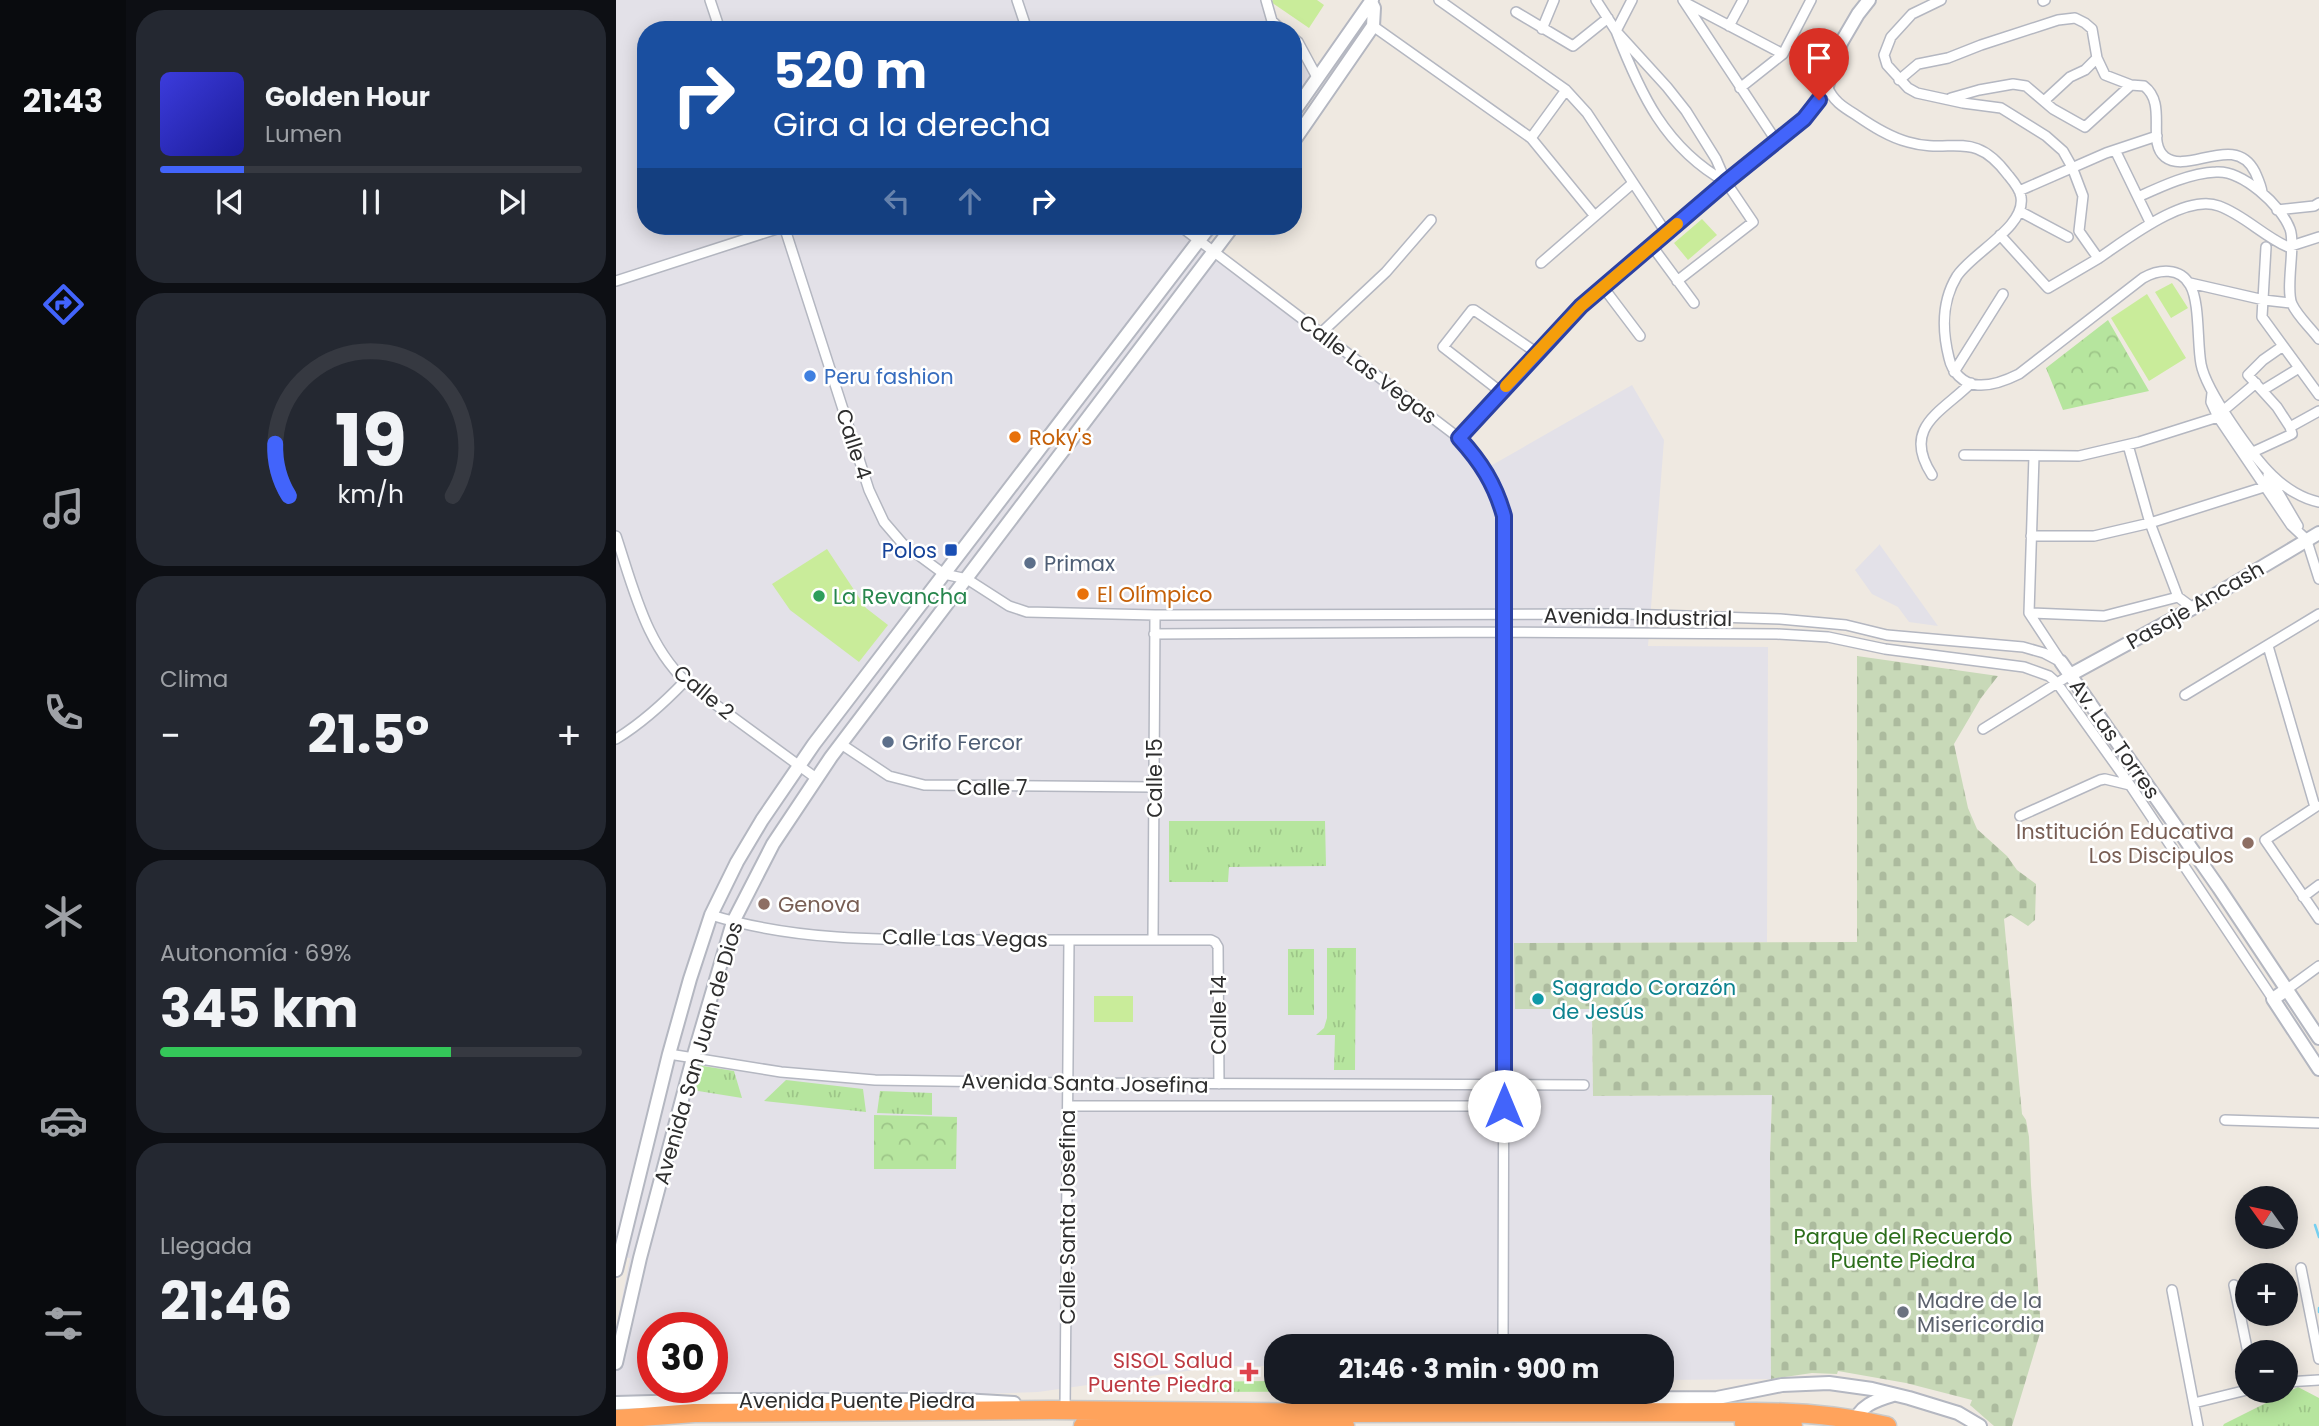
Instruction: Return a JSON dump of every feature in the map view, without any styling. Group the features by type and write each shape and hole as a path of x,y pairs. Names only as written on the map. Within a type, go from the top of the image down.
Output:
{"highway":[{"path":"1014,1403 1059,1410"},
{"path":"1345,1413 1433,1404"},
{"path":"616,1419 694,1413 1059,1410 1345,1413 1786,1412 1887,1426"},
{"path":"1083,1426 1750,1423 1786,1426"}],"main road":[{"path":"1459,438 1581,306 1804,119 1827,86 1841,43 1857,14 1869,0"},
{"path":"1302,129 1373,26 1375,14 1371,1"},
{"path":"1302,101 1371,1"},
{"name":"Avenida San Juan de Dios","path":"616,1270 617,1256 668,1054 690,979 711,915 737,862 814,744 1203,235"},
{"name":"Avenida San Juan de Dios","path":"616,1363 640,1258 693,1058 733,922 773,844 831,757 1226,235"},
{"name":"Pasaje Ancash","path":"2070,675 2193,608 2319,533"},
{"name":"Av. Las Torres","path":"2061,662 2219,888 2319,1038"},
{"path":"814,744 831,757"},
{"path":"2273,999 2286,989"},
{"name":"Av. Las Torres","path":"2273,999 2319,1069"},
{"path":"617,1256 640,1258"},
{"path":"1674,1397 1717,1398 1782,1385 1818,1382 1844,1384 1896,1394 1952,1410 1980,1426"},
{"path":"1855,1422 1863,1409 1871,1403 1896,1394"},
{"name":"Avenida Puente Piedra","path":"616,1403 963,1400 1014,1403"}],"street":[{"path":"710,0 717,21"},
{"path":"1017,0 1024,21"},
{"path":"1266,0 1272,21"},
{"path":"1439,0 1566,90 1587,113 1667,233"},
{"path":"1542,29 1554,0"},
{"path":"1596,0 1616,31 1647,103 1688,155 1703,169 1726,182"},
{"path":"1616,31 1632,0"},
{"path":"1729,26 1743,0"},
{"path":"1740,88 1783,54 1811,0"},
{"path":"1941,0 1912,14 1891,37 1884,55 1887,65 1899,80 1917,93 2001,108 2046,136 2063,152 2072,167 2083,196 2079,231 2098,258"},
{"path":"1684,1 1783,54"},
{"path":"1684,1 1777,142"},
{"path":"1516,12 1573,46 1608,18"},
{"path":"1899,80 1918,64 1948,58 2058,20 2075,18 2092,29 2097,58 2105,75 2131,85 2144,86 2153,96 2158,149 2168,159 2187,160 2228,153 2237,155 2253,168 2262,186 2262,192"},
{"path":"1373,26 1531,138 1594,215"},
{"path":"1616,31 1686,111 1716,159 1726,182 1753,222 1677,281"},
{"path":"1302,49 1318,79"},
{"path":"2044,101 2070,77 2085,70 2097,58"},
{"path":"1951,99 2012,84 2026,86 2053,109 2085,127 2131,85"},
{"path":"1827,86 1830,95 1838,103 1869,124 1899,139 1925,145 1956,144 1984,150 1997,160 2021,195 2021,212 2017,219 1970,260 1957,276 1948,294 1944,331 1949,361 1954,372 1978,385 1991,384 2019,374 2151,274 2159,271 2174,272 2190,284 2195,303 2200,362 2212,393 2211,402 2273,477 2286,487 2319,502"},
{"path":"1531,138 1566,90"},
{"path":"2019,191 2072,167 2157,136"},
{"path":"2116,150 2150,222"},
{"path":"2138,197 2192,176 2218,171 2262,192 2291,230 2291,303 2318,335"},
{"path":"1541,263 1633,183"},
{"path":"2000,235 2048,288 2150,222 2207,203 2218,205 2248,221 2280,243 2290,246 2319,237"},
{"path":"2277,210 2314,206 2319,203"},
{"path":"2021,212 2068,237"},
{"path":"1321,333 1386,272 1431,220"},
{"path":"616,281 757,235"},
{"name":"Calle 4","path":"788,235 875,506 884,522 902,542 944,574 967,579"},
{"name":"Calle Las Vegas","path":"1192,235 1459,438 1478,459 1499,497 1504,516 1505,615 1503,1334"},
{"path":"1652,246 1694,303"},
{"path":"2266,247 2262,317 2319,395"},
{"path":"2190,284 2291,303"},
{"path":"1603,288 1640,336"},
{"path":"1954,372 2003,294"},
{"path":"1501,391 1443,347 1472,310 1537,353"},
{"path":"2256,457 2292,434 2290,427 2249,374 2283,346"},
{"path":"1964,455 2079,456 2128,445 2221,413 2259,387 2299,368"},
{"path":"1932,475 1921,453 1920,442 1934,416 1946,402 1959,395 1971,383"},
{"path":"2290,427 2319,411"},
{"path":"2221,413 2264,488 2295,530 2307,540"},
{"path":"2128,445 2150,523 2178,597 2193,608"},
{"path":"2034,456 2029,613 2061,662"},
{"path":"2256,457 2307,540 2319,579"},
{"path":"2031,536 2094,536 2150,523 2264,488"},
{"name":"Calle 2","path":"616,536 645,621 662,652 685,681 816,778"},
{"name":"Avenida Industrial","path":"967,579 1009,606 1027,612 1154,615 1624,614 1780,619 1846,625 1886,635 2023,647 2044,653 2061,662"},
{"path":"2029,613 2104,617 2178,597"},
{"path":"2185,695 2319,614"},
{"name":"Calle 15","path":"1153,940 1154,615"},
{"path":"1154,634 1777,634 1828,637 1885,649 2024,667 2049,676 2057,683"},
{"path":"2267,646 2317,806 2265,840 2319,919"},
{"path":"1983,729 2070,675"},
{"path":"616,740 664,704 685,681"},
{"name":"Av. Las Torres","path":"2057,683 2130,785 2273,999"},
{"name":"Calle 7","path":"841,744 880,771 899,780 924,785 1154,787"},
{"path":"2020,816 2100,780 2130,785"},
{"path":"2303,897 2319,885"},
{"name":"Calle Las Vegas","path":"711,915 733,922 806,934 920,940 1211,940 1217,947"},
{"name":"Calle Santa Josefina","path":"1059,1410 1068,1106 1069,940"},
{"name":"Calle 14","path":"1217,947 1219,1084"},
{"path":"2286,989 2319,966"},
{"name":"Avenida Santa Josefina","path":"668,1054 780,1072 875,1080 1584,1085"},
{"name":"Avenida Santa Josefina","path":"1068,1106 1504,1106"},
{"path":"2225,1120 2319,1123"},
{"path":"2301,1268 2319,1359"},
{"path":"2172,1290 2198,1426"},
{"path":"2298,1381 2319,1380"},
{"path":"2194,1403 2235,1393"}],"shaded area":[{"path":"616,0 1262,0 1267,21 637,21 637,235 1214,235 1208,244 1456,434 1487,468 1632,385 1664,440 1648,646 1768,647 1767,942 1514,943 1515,1009 1592,1009 1593,1096 1772,1095 1771,1379 1674,1380 1674,1334 1264,1334 1264,1366 1222,1366 1038,1392 616,1408 616,1329 630,1258 616,1256"},
{"path":"1302,57 1320,88 1302,113"},
{"path":"1880,544 1938,626 1909,622 1898,607 1872,594 1855,570"}],"green space":[{"path":"1317,0 1324,5 1309,28 1271,2"},
{"path":"1702,219 1717,235 1688,260 1674,243"},
{"path":"2172,283 2188,308 2171,318 2155,292"},
{"path":"2147,294 2186,358 2149,381 2111,318"},
{"path":"2108,320 2149,391 2063,410 2046,368"},
{"name":"La Revancha","path":"827,549 866,608 888,625 859,662 790,610 772,584"},
{"name":"Parque del Recuerdo Puente Piedra","path":"1857,656 1998,676 1981,698 1954,744 1968,808 1977,829 2007,856 2017,870 2036,884 2035,920 2028,926 2011,915 2004,919 2022,1114 2029,1137 2041,1330 2012,1426 1994,1426 1970,1405 1972,1400 1906,1383 1838,1371 1837,1374 1812,1373 1771,1379 1772,1095 1593,1096 1592,1009 1515,1009 1514,943 1857,942"},
{"path":"1169,821 1325,821 1326,866 1229,867 1228,882 1169,882"},
{"path":"1327,948 1356,948 1355,1070 1334,1070 1335,1035 1316,1035 1324,1028 1327,1018"},
{"path":"1288,949 1314,949 1314,1015 1288,1015"},
{"path":"1094,996 1133,996 1133,1022 1094,1022"},
{"path":"697,1065 734,1071 742,1098 692,1090"},
{"path":"786,1080 863,1089 866,1112 764,1101"},
{"path":"880,1091 932,1093 932,1115 877,1113"},
{"path":"874,1115 957,1117 956,1169 874,1169"},
{"path":"1264,1381 1264,1392 1184,1392 1184,1382"},
{"path":"2298,1387 2319,1398 2319,1426 2223,1426 2266,1403 2298,1403"}],"waterway":[{"path":"2315,1225 2319,1237"}],"slow traffic":[{"path":"1506,386 1581,306 1677,224"}],"place":[{"name":"Peru fashion","path":"810,376"},
{"name":"Roky's","path":"1015,437"},
{"name":"Polos","path":"951,550"},
{"name":"Primax","path":"1030,563"},
{"name":"El Olímpico","path":"1083,594"},
{"name":"La Revancha","path":"819,596"},
{"name":"Grifo Fercor","path":"888,742"},
{"name":"Institución Educativa Los Discipulos","path":"2248,843"},
{"name":"Genova","path":"764,904"},
{"name":"Sagrado Corazón de Jesús","path":"1538,999"},
{"name":"Madre de la Misericordia","path":"1903,1312"},
{"name":"SISOL Salud Puente Piedra","path":"1249,1372"}],"route":[{"path":"1504,1106 1504,516 1490,477 1459,438 1581,306 1804,119 1819,100"}]}
